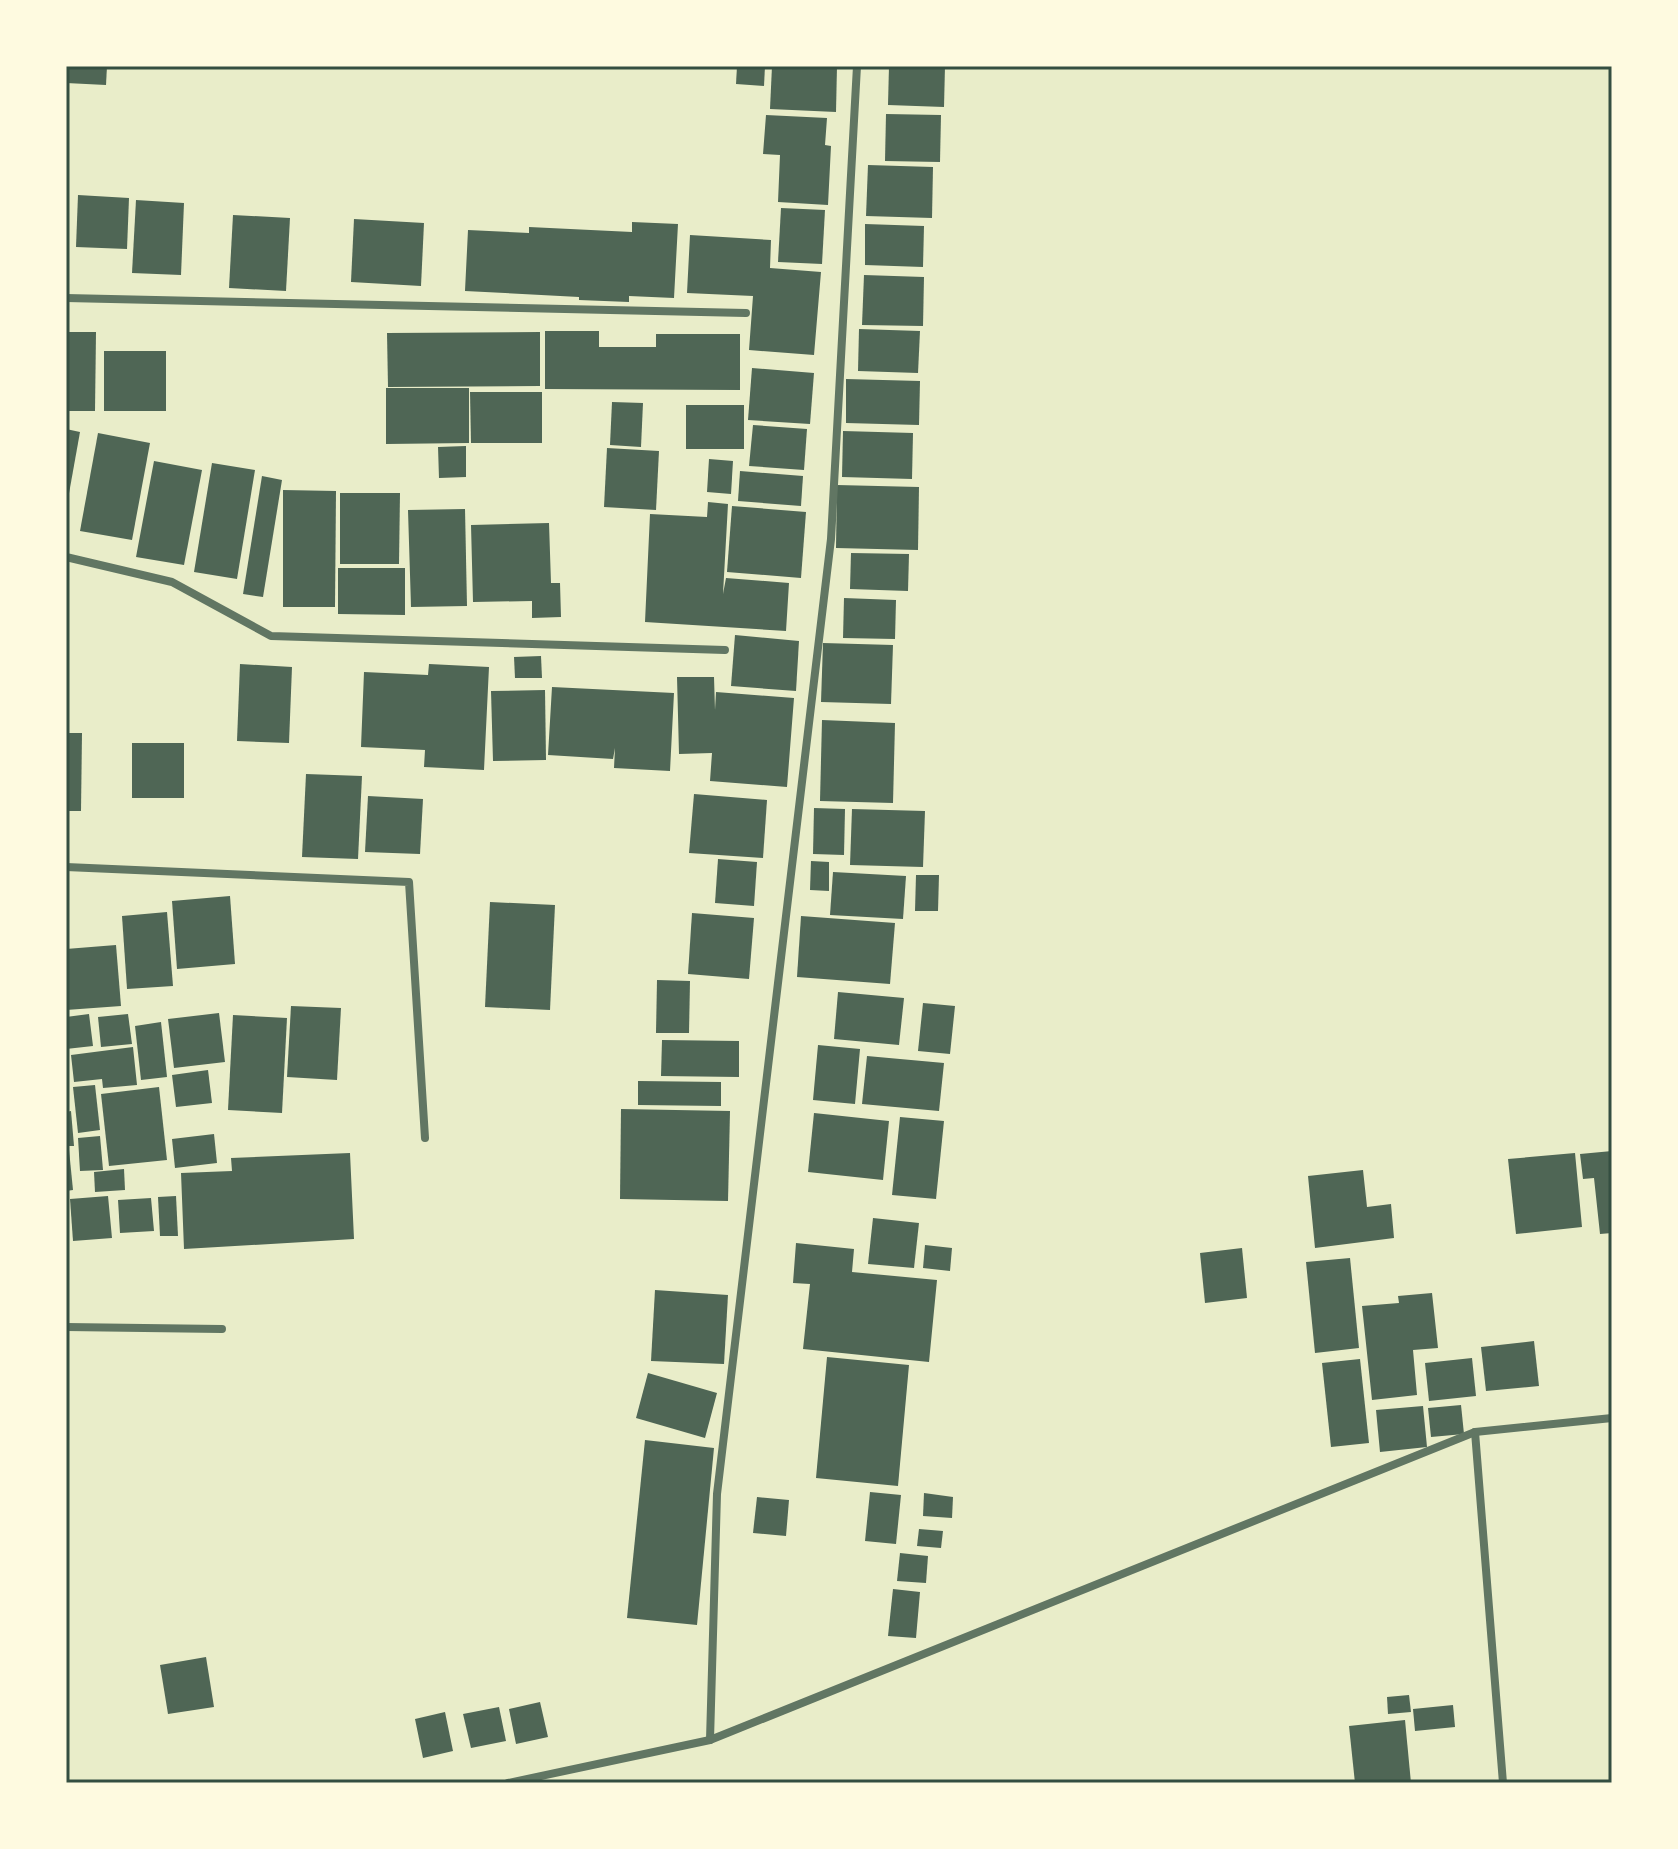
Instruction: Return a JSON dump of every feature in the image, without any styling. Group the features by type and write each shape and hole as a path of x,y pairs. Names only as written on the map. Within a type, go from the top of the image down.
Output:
{"street":[{"path":"710,1740 717,1494 831,539 857,66"},
{"path":"66,298 746,313"},
{"path":"66,557 172,582 271,636 725,650"},
{"path":"66,867 409,882 425,1138"},
{"path":"66,1327 222,1329"},
{"path":"508,1783 710,1740 1475,1432 1612,1418"},
{"path":"1475,1432 1503,1783"}],"building":[{"path":"66,66 107,66 106,85 66,83"},
{"path":"737,66 765,66 764,86 736,84"},
{"path":"772,66 837,66 836,112 770,109"},
{"path":"889,66 945,66 944,107 888,105"},
{"path":"886,114 941,115 940,162 885,161"},
{"path":"766,115 827,118 825,145 831,146 828,205 778,202 780,155 763,154"},
{"path":"868,165 933,167 932,218 866,216"},
{"path":"78,195 129,198 127,249 76,247"},
{"path":"136,200 184,203 181,275 132,273"},
{"path":"781,208 825,210 822,264 778,262"},
{"path":"233,215 290,218 286,291 229,288"},
{"path":"354,219 424,223 421,286 351,282"},
{"path":"632,222 678,224 674,298 629,296 629,302 465,291 468,230 529,233 529,227 632,232"},
{"path":"865,224 924,226 923,267 865,265"},
{"path":"690,235 771,240 770,268 821,272 814,355 749,350 753,296 687,293"},
{"path":"864,275 924,277 923,326 862,325"},
{"path":"859,329 920,331 918,373 858,371"},
{"path":"545,331 599,331 599,347 656,347 656,334 740,334 740,390 545,389"},
{"path":"66,332 96,332 95,411 66,411"},
{"path":"540,332 540,386 388,387 387,333"},
{"path":"104,351 166,351 166,411 104,411"},
{"path":"752,368 814,373 810,424 748,420"},
{"path":"846,379 920,381 919,425 846,423"},
{"path":"386,388 469,388 469,443 386,444"},
{"path":"470,392 542,392 542,443 471,443"},
{"path":"612,402 643,403 641,447 610,445"},
{"path":"686,405 744,405 744,449 686,449"},
{"path":"753,425 807,429 804,470 749,466"},
{"path":"66,429 80,432 68,499 66,499"},
{"path":"843,431 913,433 912,479 842,477"},
{"path":"98,433 150,443 132,540 80,531"},
{"path":"466,446 466,477 439,478 438,447"},
{"path":"607,448 659,451 656,510 604,507"},
{"path":"709,459 733,461 731,494 707,492"},
{"path":"154,461 202,470 184,565 136,557"},
{"path":"212,463 255,470 237,579 194,572"},
{"path":"740,471 803,476 801,506 738,501"},
{"path":"262,476 282,480 263,597 243,594"},
{"path":"837,485 919,487 918,550 836,548"},
{"path":"283,490 336,491 335,607 283,607"},
{"path":"340,493 400,493 399,564 340,564"},
{"path":"708,502 728,504 723,594 726,578 789,583 786,631 645,622 650,514 707,517"},
{"path":"732,506 806,512 801,578 727,572"},
{"path":"465,509 467,606 411,607 408,510"},
{"path":"549,523 551,583 560,583 561,617 532,618 532,601 473,602 471,525"},
{"path":"851,553 909,554 908,591 850,589"},
{"path":"338,568 405,568 405,615 338,614"},
{"path":"844,598 896,600 895,639 843,638"},
{"path":"735,635 799,641 796,691 731,686"},
{"path":"823,643 893,645 891,704 821,702"},
{"path":"541,656 542,678 515,678 514,657"},
{"path":"240,664 292,667 289,743 237,741"},
{"path":"429,664 489,667 484,770 424,767 425,750 361,747 364,672 428,675"},
{"path":"677,677 714,677 715,710 716,692 794,698 787,787 710,781 712,753 679,754"},
{"path":"552,687 674,693 670,771 614,768 615,748 613,759 548,755"},
{"path":"545,690 546,760 493,761 491,691"},
{"path":"822,720 895,723 893,803 820,801"},
{"path":"66,733 82,733 81,811 66,811"},
{"path":"132,743 184,743 184,798 132,798"},
{"path":"306,774 362,776 358,859 302,857"},
{"path":"694,794 767,800 763,858 689,853"},
{"path":"368,796 423,799 420,854 365,852"},
{"path":"814,808 845,809 844,855 813,854"},
{"path":"852,809 925,811 923,867 850,865"},
{"path":"718,859 757,862 754,906 715,903"},
{"path":"811,861 829,862 829,891 810,890"},
{"path":"833,872 906,876 903,919 830,915"},
{"path":"916,875 939,875 938,911 915,911"},
{"path":"230,896 235,964 177,969 172,901"},
{"path":"490,902 555,905 550,1010 485,1007"},
{"path":"167,912 173,986 127,989 122,916"},
{"path":"692,913 754,918 749,979 688,974"},
{"path":"801,916 895,923 890,984 797,977"},
{"path":"116,945 121,1006 66,1010 66,949"},
{"path":"657,980 690,981 689,1033 656,1033"},
{"path":"838,992 904,998 899,1045 834,1039"},
{"path":"923,1003 955,1006 950,1054 918,1051"},
{"path":"291,1006 341,1008 337,1080 287,1077"},
{"path":"219,1013 225,1062 174,1068 168,1019"},
{"path":"89,1014 93,1046 66,1049 66,1017"},
{"path":"128,1014 132,1044 101,1047 98,1017"},
{"path":"233,1015 287,1018 282,1113 228,1110"},
{"path":"161,1022 167,1077 141,1080 135,1026"},
{"path":"662,1040 739,1041 739,1077 661,1076"},
{"path":"818,1045 860,1049 855,1104 813,1100"},
{"path":"133,1047 137,1085 103,1088 102,1079 74,1082 71,1055"},
{"path":"867,1056 944,1063 939,1111 862,1104"},
{"path":"208,1070 212,1103 176,1107 172,1075"},
{"path":"638,1081 721,1082 721,1106 638,1105"},
{"path":"95,1085 100,1130 78,1133 73,1087"},
{"path":"159,1087 167,1160 109,1166 101,1094"},
{"path":"621,1109 730,1111 728,1201 620,1199"},
{"path":"71,1111 74,1146 66,1146 66,1112"},
{"path":"814,1113 889,1121 883,1180 808,1172"},
{"path":"900,1117 944,1121 936,1199 892,1195"},
{"path":"214,1134 217,1163 175,1168 172,1139"},
{"path":"100,1136 103,1170 80,1171 78,1138"},
{"path":"66,1150 69,1150 73,1190 66,1191"},
{"path":"1612,1151 1612,1233 1600,1234 1594,1178 1583,1179 1580,1154"},
{"path":"350,1153 354,1239 184,1249 181,1173 232,1171 231,1158"},
{"path":"1575,1153 1582,1227 1516,1234 1508,1159"},
{"path":"124,1169 125,1190 95,1192 94,1172"},
{"path":"1363,1170 1367,1207 1391,1204 1394,1238 1315,1248 1308,1176"},
{"path":"108,1196 112,1238 73,1241 70,1199"},
{"path":"176,1196 178,1236 160,1236 158,1197"},
{"path":"151,1198 154,1231 120,1233 118,1200"},
{"path":"873,1218 919,1223 914,1268 868,1264"},
{"path":"796,1243 854,1249 852,1272 937,1280 929,1362 803,1349 810,1284 793,1283"},
{"path":"925,1245 952,1248 950,1271 923,1268"},
{"path":"1242,1248 1247,1298 1205,1303 1200,1253"},
{"path":"1350,1258 1359,1348 1315,1353 1306,1262"},
{"path":"655,1290 728,1295 724,1364 651,1361"},
{"path":"1432,1293 1438,1348 1413,1350 1417,1395 1372,1400 1362,1306 1399,1303 1398,1296"},
{"path":"1534,1341 1539,1386 1486,1391 1481,1347"},
{"path":"827,1357 909,1365 898,1486 816,1478"},
{"path":"1472,1358 1476,1396 1429,1401 1425,1363"},
{"path":"1360,1359 1369,1443 1331,1447 1322,1363"},
{"path":"648,1373 717,1393 705,1438 636,1418"},
{"path":"1461,1405 1464,1434 1431,1437 1428,1408"},
{"path":"1423,1406 1427,1447 1380,1452 1376,1410"},
{"path":"645,1440 714,1448 697,1625 627,1618"},
{"path":"870,1492 901,1495 896,1544 865,1541"},
{"path":"924,1493 953,1497 952,1518 923,1516"},
{"path":"757,1497 789,1500 786,1536 753,1533"},
{"path":"919,1529 943,1531 941,1548 917,1546"},
{"path":"900,1553 928,1556 926,1583 897,1581"},
{"path":"893,1589 920,1592 916,1638 888,1636"},
{"path":"206,1657 214,1707 168,1714 160,1665"},
{"path":"1409,1695 1411,1712 1388,1714 1387,1697"},
{"path":"540,1702 548,1737 516,1744 509,1709"},
{"path":"1453,1705 1455,1727 1415,1731 1413,1709"},
{"path":"499,1707 506,1741 471,1748 463,1714"},
{"path":"445,1712 453,1751 423,1758 415,1719"},
{"path":"1405,1720 1411,1783 1355,1783 1349,1726"}]}
